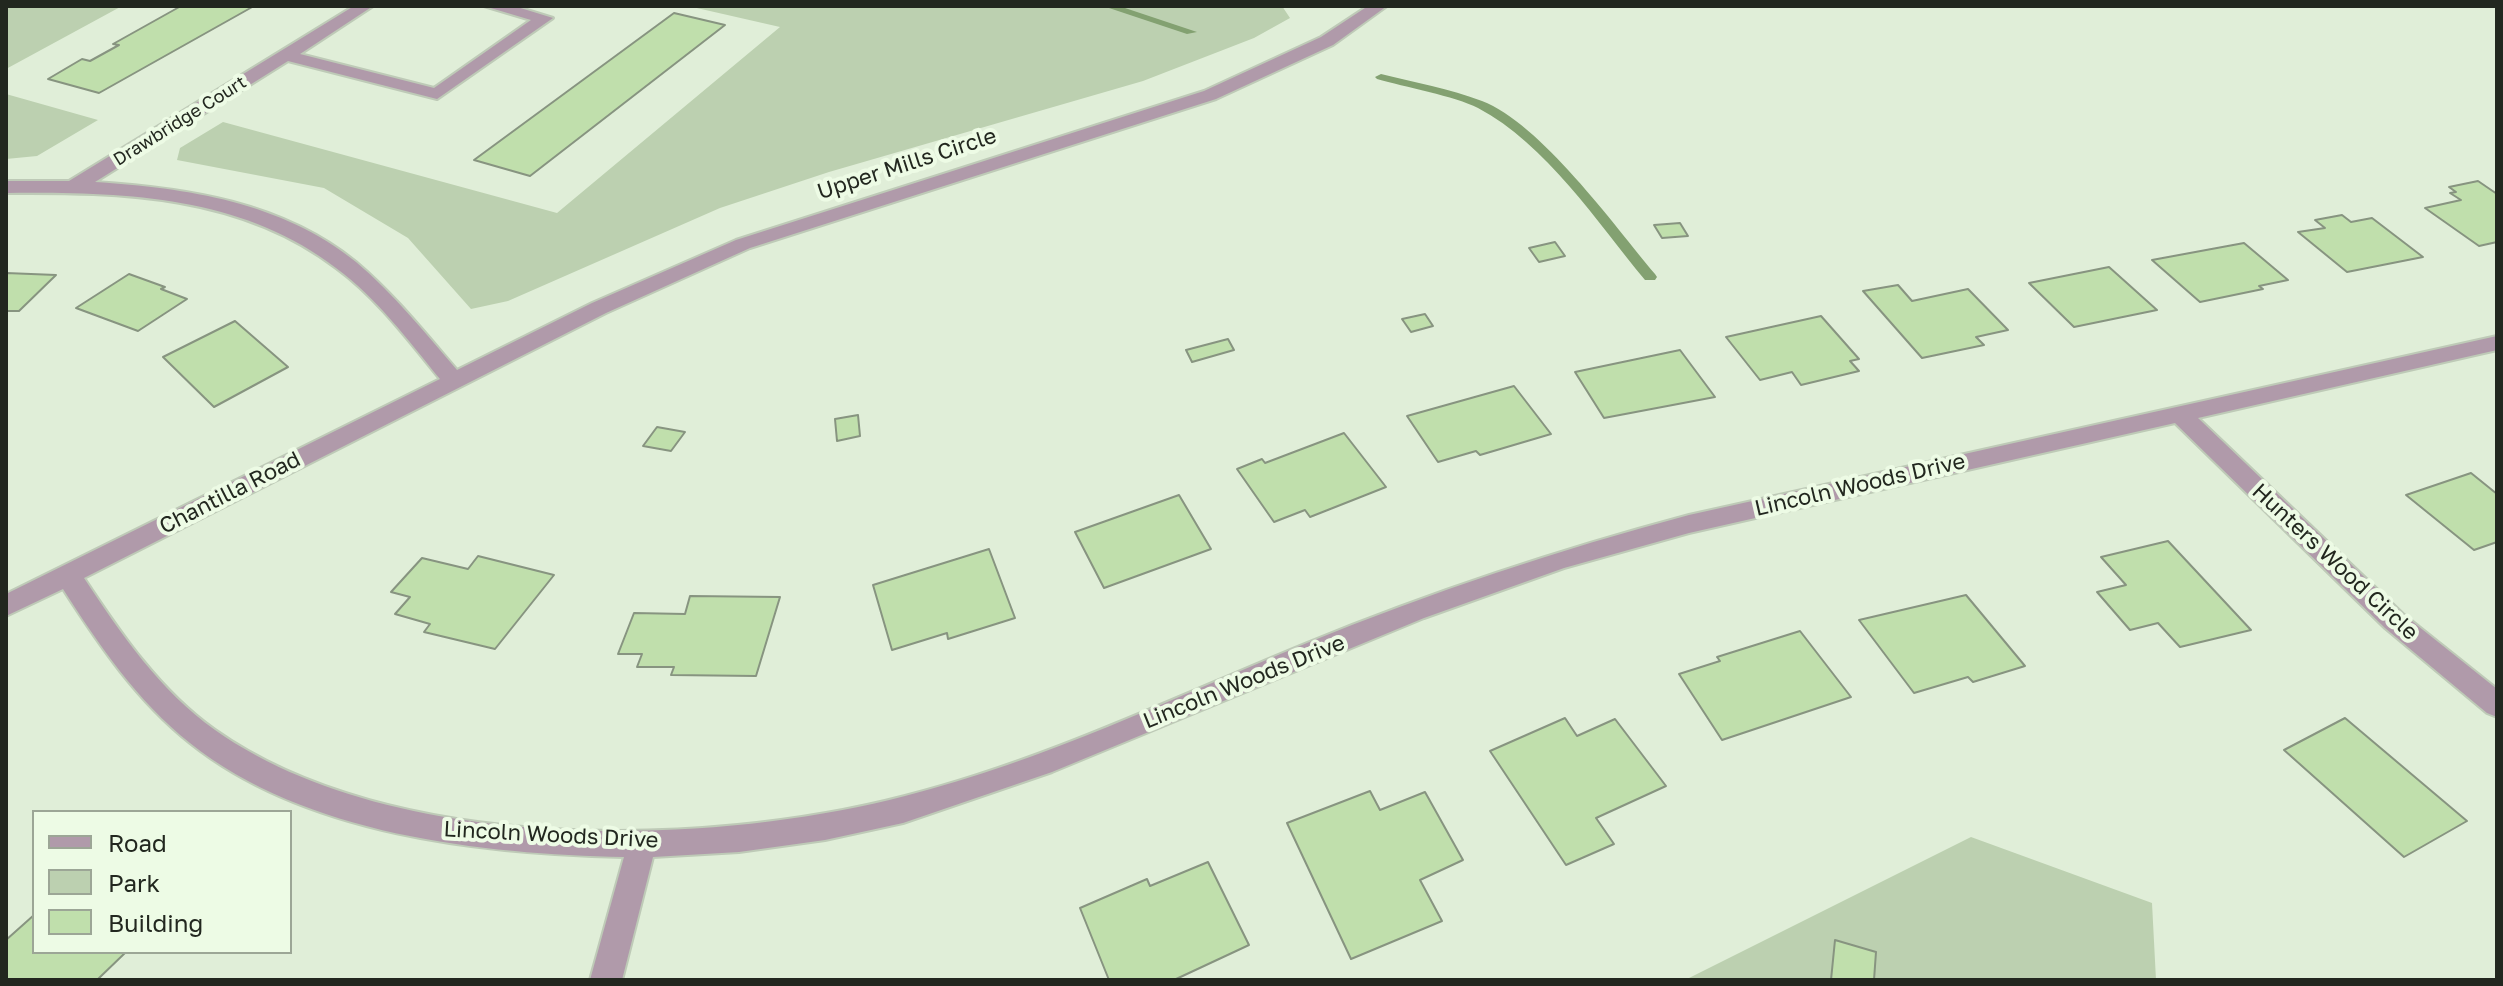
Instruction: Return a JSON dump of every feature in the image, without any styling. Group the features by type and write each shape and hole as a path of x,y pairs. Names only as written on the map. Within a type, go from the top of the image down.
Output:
{"street":[{"name":"Drawbridge Court","path":"75,186 365,6"},
{"path":"285,55 437,94 545,18 492,6"},
{"path":"1349,6 1374,10"},
{"name":"Upper Mills Circle","path":"453,380 599,308 743,244 1210,95 1327,41 1374,10"},
{"path":"6,187 75,186 163,194 214,203 308,239 343,262 381,297 453,380"},
{"name":"Lincoln Woods Drive","path":"68,575 115,649 157,698 223,751 289,789 367,815 465,835 642,844 789,832 903,810 1032,766 1559,559 1689,524 2497,343"},
{"name":"Chantilla Road","path":"6,606 453,380"},
{"name":"Hunters Wood Circle","path":"2179,413 2394,621 2497,705"},
{"path":"606,980 642,844"}],"green space":[{"path":"6,6 122,6 6,69"},
{"path":"688,6 1282,6 1290,18 1254,38 1143,81 829,172 720,208 508,301 471,309 408,238 324,188 177,160 180,148 223,122 557,213 780,27"},
{"path":"6,94 98,120 37,156 6,159"},
{"path":"1971,837 2152,903 2156,980 1685,980"}],"building":[{"path":"181,6 254,6 99,93 48,79 82,59 90,61 119,45 113,44"},
{"path":"674,13 725,25 530,176 474,160"},
{"path":"2478,181 2497,194 2497,242 2479,246 2425,208 2461,200 2450,193 2456,192 2449,187"},
{"path":"2342,215 2351,222 2372,218 2423,257 2347,272 2298,232 2325,228 2315,220"},
{"path":"1680,223 1688,236 1662,238 1654,225"},
{"path":"1555,242 1565,256 1539,262 1529,248"},
{"path":"2244,243 2288,280 2259,286 2263,289 2200,302 2152,260"},
{"path":"2109,267 2157,310 2074,327 2029,283"},
{"path":"6,273 56,275 19,311 6,311"},
{"path":"129,274 187,299 138,331 76,308"},
{"path":"1898,285 1912,301 1968,289 2008,330 1976,337 1984,345 1922,358 1863,291"},
{"path":"1425,314 1433,326 1411,332 1402,319"},
{"path":"1821,316 1859,359 1850,361 1859,371 1801,385 1792,372 1760,380 1726,337"},
{"path":"235,321 288,367 214,407 163,357"},
{"path":"1228,339 1234,350 1192,362 1186,350"},
{"path":"1680,350 1715,397 1604,418 1575,372"},
{"path":"1514,386 1551,434 1480,455 1476,451 1438,462 1407,416"},
{"path":"858,415 860,436 837,441 835,419"},
{"path":"657,427 685,432 671,451 643,446"},
{"path":"1344,433 1386,487 1310,517 1305,510 1274,522 1237,469 1262,459 1265,463"},
{"path":"2471,473 2497,494 2497,542 2474,550 2406,495"},
{"path":"1179,495 1211,549 1104,588 1075,532"},
{"path":"2168,541 2251,630 2180,647 2158,623 2130,630 2097,592 2126,585 2101,557"},
{"path":"989,549 1015,618 948,639 947,633 892,650 873,585"},
{"path":"478,556 554,575 495,649 424,632 430,624 395,614 410,597 391,592 422,558 468,569"},
{"path":"1966,595 2025,666 1973,682 1968,677 1914,693 1859,620"},
{"path":"690,596 780,597 756,676 671,675 674,667 637,667 642,654 618,654 634,613 685,614"},
{"path":"1800,631 1851,697 1722,740 1679,674 1720,661 1717,657"},
{"path":"1565,718 1577,736 1615,719 1666,786 1596,818 1614,844 1566,865 1490,751"},
{"path":"2345,718 2467,821 2404,857 2284,750"},
{"path":"1370,791 1380,810 1425,792 1463,860 1420,880 1442,921 1351,959 1287,823"},
{"path":"1208,862 1249,945 1174,980 1109,980 1080,908 1147,879 1150,886"},
{"path":"32,917 32,954 124,954 97,980 6,980 6,940"},
{"path":"1835,940 1876,952 1874,980 1831,980"}],"waterway":[{"path":"1108,6 1191,32"},
{"path":"1381,77 1480,104 1519,129 1556,165 1650,277"}]}
